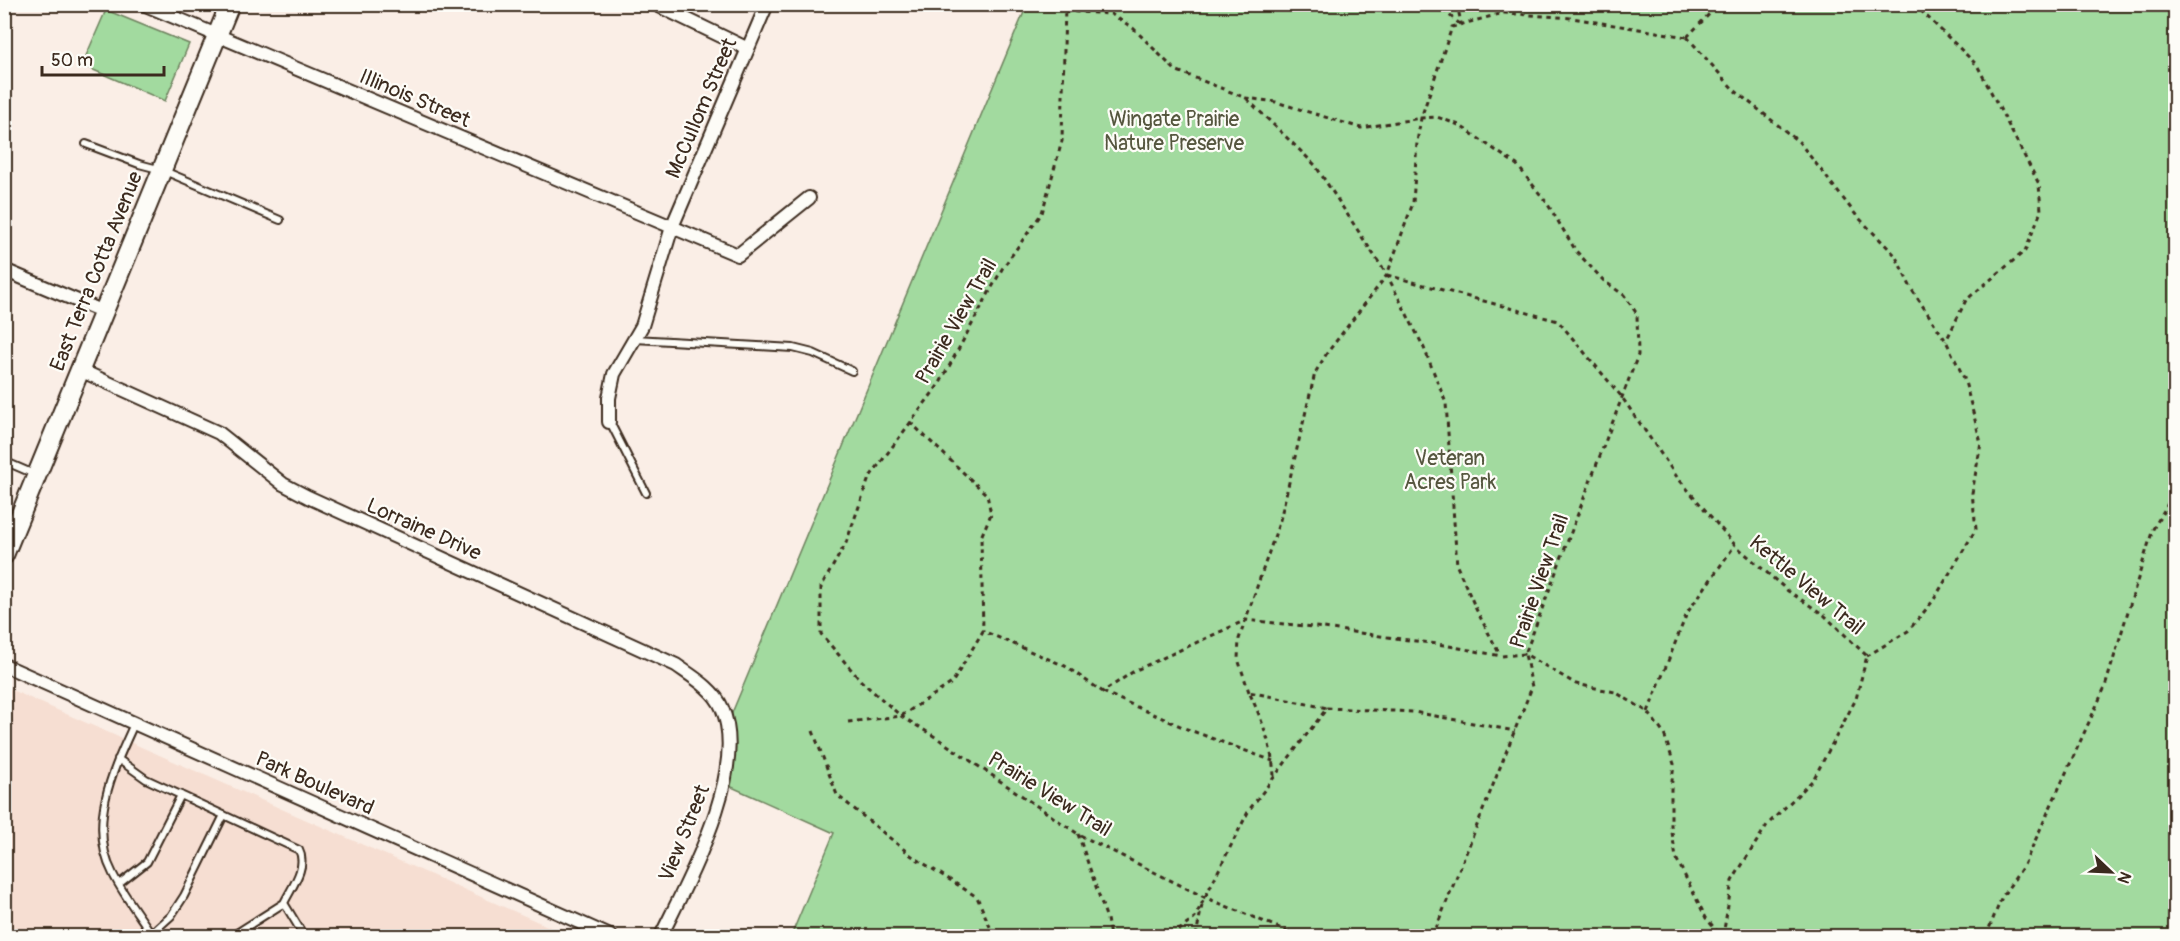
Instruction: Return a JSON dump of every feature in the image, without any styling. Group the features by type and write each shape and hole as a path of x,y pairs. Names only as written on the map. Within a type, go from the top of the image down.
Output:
{"main road":[{"name":"East Terra Cotta Avenue","path":"4,555 230,4"}],"street":[{"name":"Illinois Street","path":"143,4 738,255 809,198"},
{"path":"655,4 748,49"},
{"name":"McCullom Street","path":"609,422 609,398 615,374 642,326 672,227 766,4"},
{"path":"4,270 104,312"},
{"name":"Lorraine Drive","path":"80,370 219,433 283,484 308,497 676,665 702,684 722,708 729,740"},
{"name":"Park Boulevard","path":"4,665 610,936"},
{"name":"View Street","path":"661,936 683,891 717,808 729,763 729,740"}],"lane":[{"path":"86,144 162,170 280,220"},
{"path":"635,339 793,348 813,353 852,370"},
{"path":"609,422 646,493"},
{"path":"4,461 37,475"},
{"path":"134,723 118,759 102,811 101,829 107,859 119,884 152,935 171,916 184,896 224,815"},
{"path":"118,759 146,779 299,850 302,860 300,869 284,903 232,936"},
{"path":"119,884 147,862 181,795"},
{"path":"284,903 304,936"}],"path":[{"name":"Prairie View Trail","path":"1065,4 1062,141 1042,213 1002,269 940,383 869,478 846,543 821,587 821,634 861,681 900,716 937,738 1078,834 1204,897 1299,936"},
{"path":"1436,4 1461,25"},
{"path":"1457,4 1461,25"},
{"path":"1274,778 1265,726 1248,692 1238,659 1239,639 1280,520 1315,374 1327,353 1387,275 1413,203 1421,118 1452,27 1503,13 1572,18 1687,37 1719,4"},
{"path":"1914,4 1977,65 2039,184 2041,211 2025,251 1966,300 1946,341"},
{"path":"1065,11 1111,14 1133,28 1175,70 1246,98 1276,102 1361,128 1437,117 1459,125 1516,165 1547,203 1576,251 1604,281 1624,295 1637,314 1638,355 1621,396 1558,321 1387,275"},
{"name":"Kettle View Trail","path":"1621,396 1677,477 1735,545 1788,591 1824,615 1867,656 1908,630 1933,601 1976,529 1972,494 1981,444 1964,378 1946,341 1912,290 1895,255 1856,214 1799,142 1734,90 1687,37"},
{"path":"1246,98 1315,165 1387,275 1424,348 1446,403 1457,566 1476,609 1501,656"},
{"name":"Prairie View Trail","path":"1433,936 1533,687 1525,654 1621,396"},
{"path":"848,722 900,716 952,683 982,631 981,537 991,514 987,495 910,422"},
{"path":"1986,936 2002,897 2024,865 2105,687 2153,529 2175,490"},
{"path":"1648,712 1687,613 1735,545"},
{"path":"1103,692 1134,671 1246,620 1389,638 1501,656 1525,654 1576,684 1615,692 1648,712 1664,734 1674,764 1671,826 1676,858 1706,918 1722,936"},
{"path":"982,631 1065,666 1103,692 1187,729 1273,762"},
{"path":"1722,936 1732,881 1767,825 1813,780 1856,699 1867,656"},
{"path":"1248,692 1327,708 1414,712 1515,731"},
{"path":"1171,936 1194,919 1250,810 1327,708"},
{"path":"813,731 837,795 912,856 977,897 994,936"},
{"path":"1078,834 1107,919 1110,936"},
{"path":"1196,936 1204,897"}],"shaded area":[{"path":"5,687 570,936 5,936"}],"green space":[{"name":"Veteran Acres Park","path":"1027,5 2175,5 2175,936 791,936 834,833 725,784 727,725"},
{"path":"106,10 189,44 165,101 82,65"}],"park label":[{"name":"Wingate Prairie Nature Preserve","path":"1174,131"}]}
